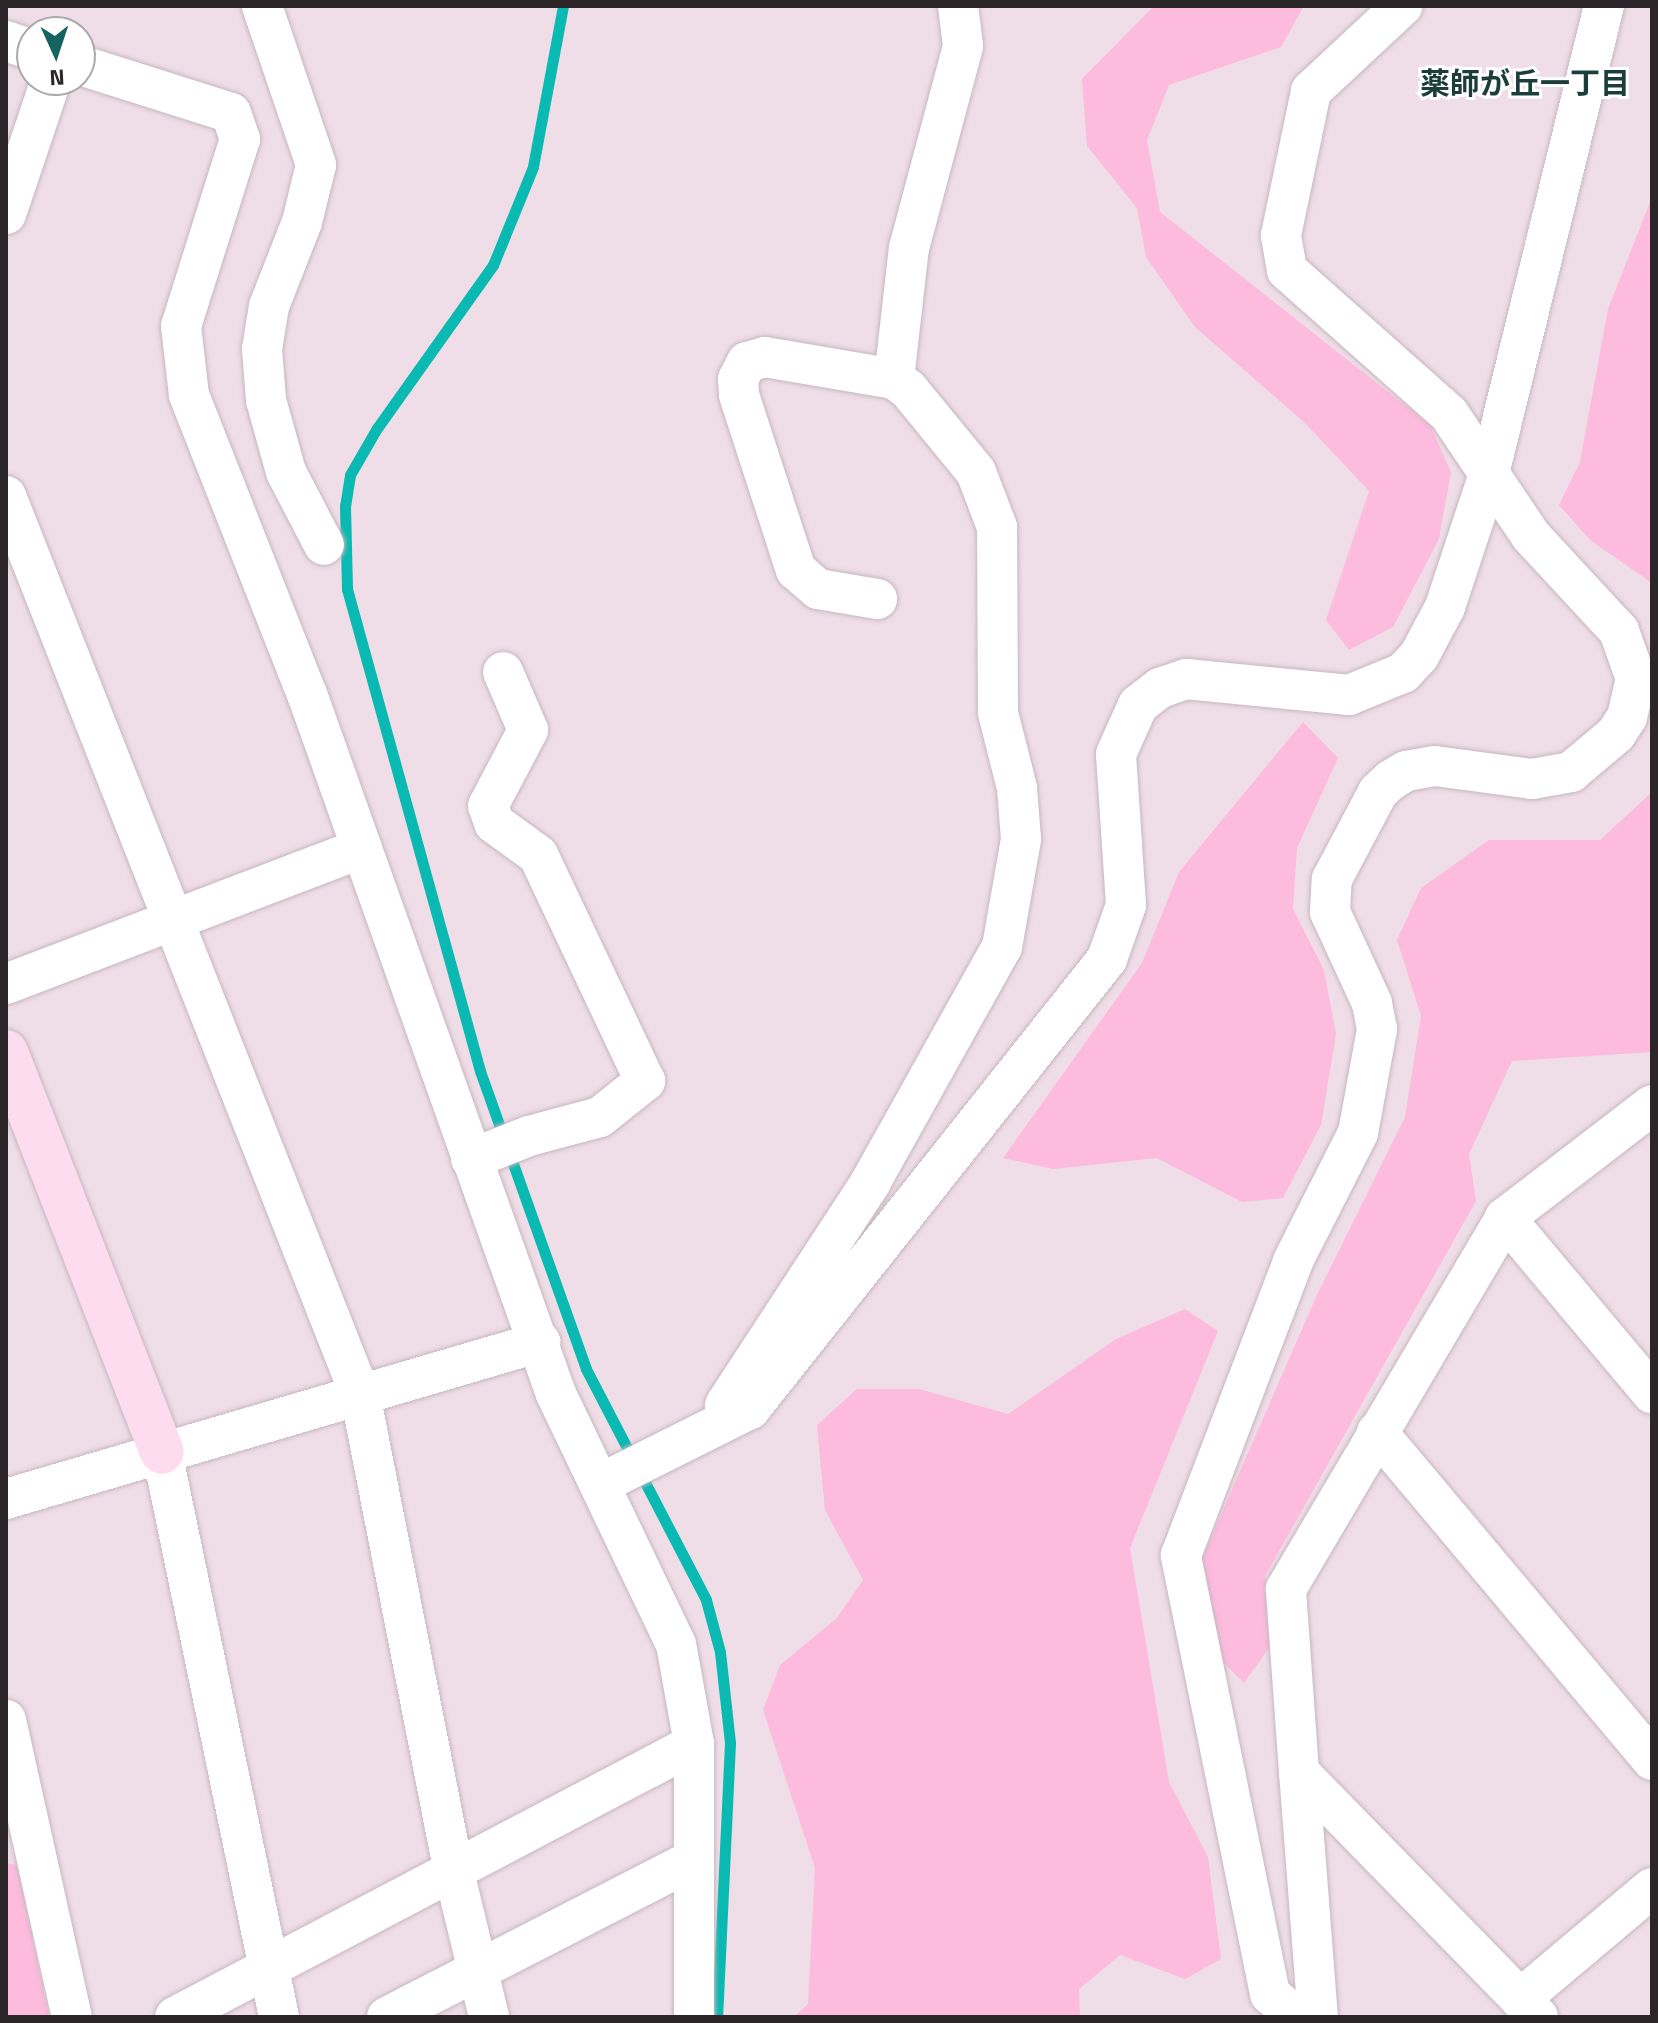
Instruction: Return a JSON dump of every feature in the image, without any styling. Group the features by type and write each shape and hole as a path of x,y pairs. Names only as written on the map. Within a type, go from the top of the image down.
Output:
{"street":[{"path":"262,6 316,165 302,222 269,306 262,349 266,400 286,472 324,545"},
{"path":"894,379 909,248 963,46 958,6"},
{"path":"1297,2017 1270,1994 1181,1555 1293,1261 1358,1133 1377,1029 1372,1003 1338,935 1329,903 1332,879 1366,815 1391,780 1421,766 1451,765 1532,779 1571,772 1603,749 1634,699 1634,662 1619,631 1531,536 1449,414 1297,284 1281,254 1311,91 1402,6"},
{"path":"608,1480 750,1409 1107,959 1126,905 1116,754 1138,705 1160,688 1186,679 1333,696 1367,691 1403,673 1434,634 1489,474 1604,6"},
{"path":"96,70 231,113 240,139 181,326 181,355 200,430 307,694 478,1156 556,1394 608,1480 676,1644 694,1744 694,2017"},
{"path":"6,214 46,96"},
{"path":"713,1425 870,1183 1002,947 1018,855 1017,788 998,713 997,527 976,472 908,389 894,379 765,357 747,362 738,379 739,395 796,570 818,589 877,599"},
{"path":"6,496 360,1394 454,1872 489,2017"},
{"path":"478,1156 529,1136 600,1117 645,1081 538,855 494,823 488,806 528,730 503,672"},
{"path":"6,984 173,917 362,848"},
{"path":"6,1052 162,1452 279,2017"},
{"path":"1318,2017 1286,1589 1505,1218 1652,1105"},
{"path":"1505,1218 1652,1393"},
{"path":"6,1499 540,1342"},
{"path":"1377,1432 1652,1760"},
{"path":"6,1720 72,2017"},
{"path":"175,2017 694,1744"},
{"path":"1299,1772 1529,2008 1652,1888"},
{"path":"387,2017 692,1860"}],"shaded area":[{"path":"1154,6 1304,6 1281,47 1169,85 1147,140 1160,212 1430,425 1451,472 1439,539 1393,627 1349,650 1326,620 1369,491 1306,424 1195,327 1146,257 1137,208 1087,146 1082,79"},
{"path":"1652,197 1652,583 1590,540 1559,505 1580,462 1608,309"},
{"path":"1303,722 1338,758 1297,848 1293,909 1324,970 1336,1034 1321,1125 1283,1198 1242,1202 1157,1158 1053,1169 1003,1158 1142,963 1179,872"},
{"path":"1652,792 1652,1052 1512,1061 1469,1154 1476,1201 1265,1576 1274,1641 1244,1683 1222,1661 1201,1561 1316,1297 1405,1117 1421,1016 1397,940 1421,888 1489,840 1600,840"},
{"path":"1185,1309 1218,1331 1130,1548 1169,1782 1208,1857 1221,1959 1185,1979 1120,1955 1079,1989 1080,2017 794,2017 808,2004 815,1868 763,1710 780,1665 837,1618 863,1580 825,1510 817,1425 857,1389 919,1389 1008,1414 1116,1339"},
{"path":"6,1863 17,1865 49,2017 6,2017"}],"waterway":[{"path":"563,6 533,167 493,265 377,428 350,475 345,506 347,589 480,1071 586,1369 706,1600 720,1652 730,1743 717,2017"}],"district":[{"name":"薬師が丘一丁目","path":"1525,83"}]}
